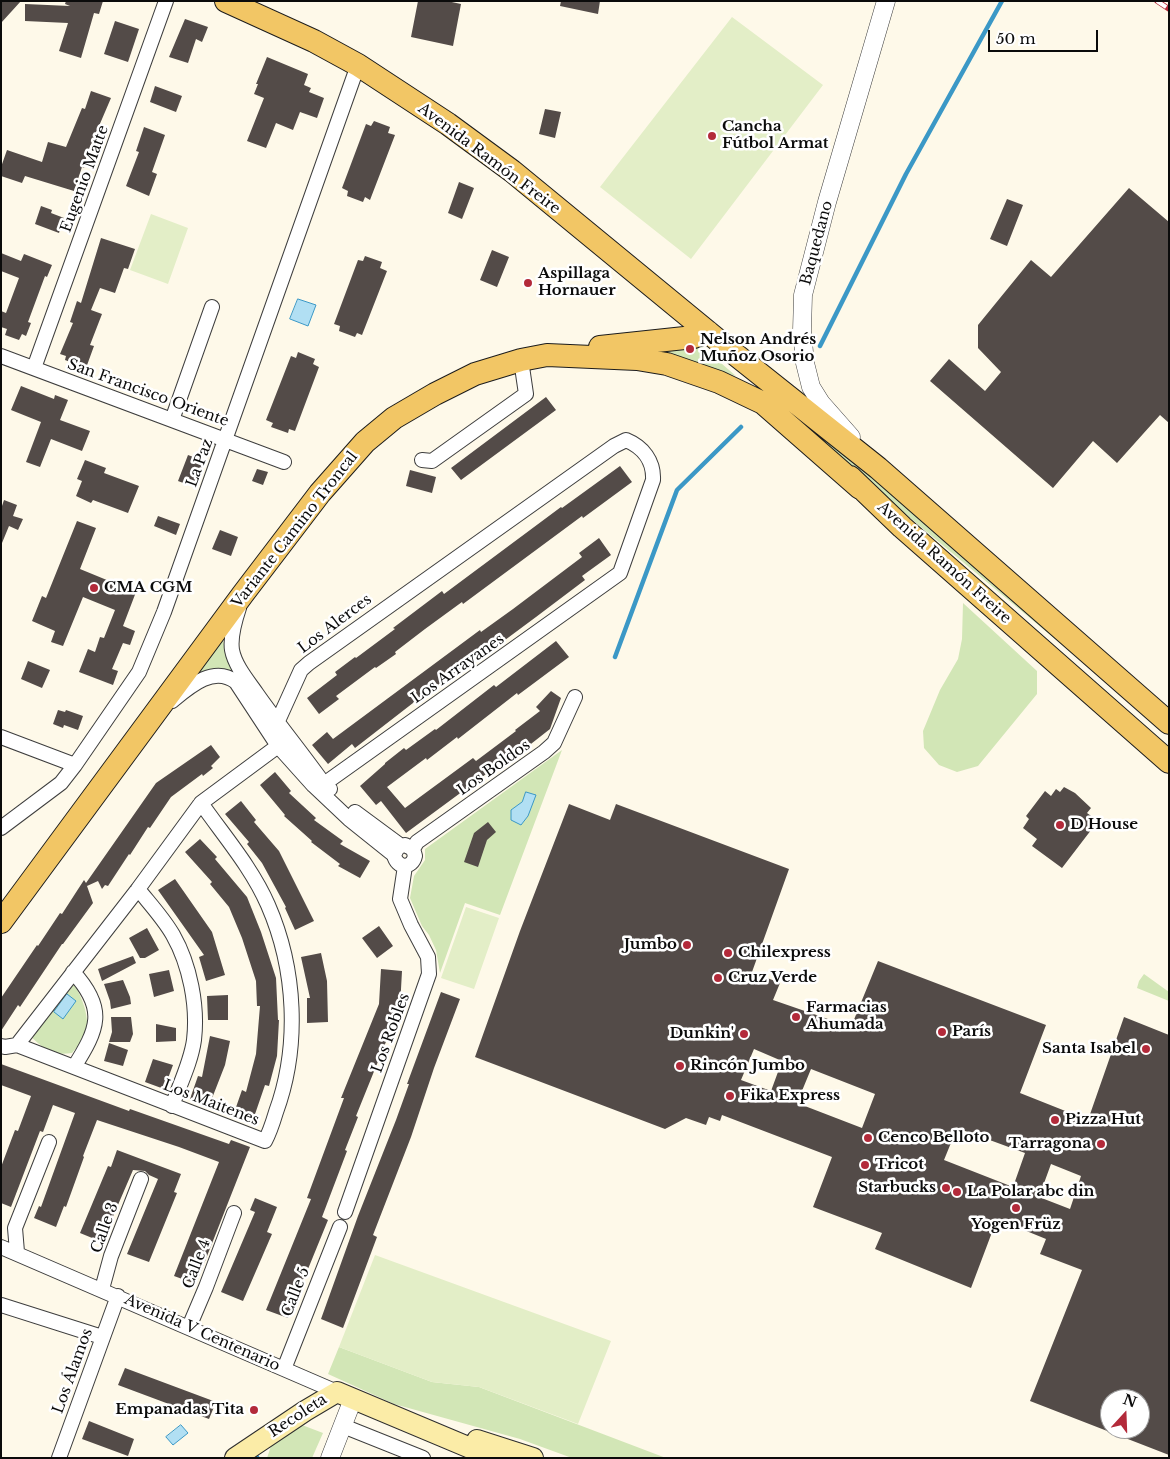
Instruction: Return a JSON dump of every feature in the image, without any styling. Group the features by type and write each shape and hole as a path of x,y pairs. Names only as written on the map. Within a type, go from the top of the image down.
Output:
{"main road":[{"name":"Avenida Ramón Freire","path":"226,1 314,41 358,66 448,124 512,172 730,351 878,468 1169,723"},
{"path":"547,355 618,344 694,337 708,332"},
{"name":"Avenida Ramón Freire","path":"730,351 860,488 1169,762"},
{"name":"Variante Camino Troncal","path":"1,922 243,594 320,493 365,442 394,418 435,394 475,374 521,360 547,355 637,359 667,364 719,382 763,403 860,488"},
{"name":"Avenida V Centenario","path":"345,1396 494,1458"},
{"name":"Recoleta","path":"235,1458 305,1411 345,1396"},
{"name":"Avenida V Centenario","path":"386,1413 533,1458"}],"street":[{"name":"Eugenio Matte","path":"34,368 166,1"},
{"name":"Baquedano","path":"878,468 821,403 812,387 806,363 802,331 803,295 827,202 886,1"},
{"name":"La Paz","path":"1,828 61,783 139,672 164,612 358,66"},
{"path":"172,420 212,306"},
{"name":"San Francisco Oriente","path":"1,356 284,462"},
{"path":"422,460 432,461 526,394 521,360"},
{"name":"Los Alerces","path":"278,746 277,723 301,670 322,652 614,446 626,440 635,443 646,455 652,465 653,480 620,573"},
{"name":"Los Arrayanes","path":"318,785 620,573"},
{"name":"Los Robles","path":"243,594 235,619 232,649 241,680 278,746 349,819 402,850 397,863 405,866 400,899 428,957 429,974 345,1212"},
{"path":"152,718 197,682 219,675 241,680"},
{"name":"Los Robles","path":"241,680 277,723 318,785"},
{"name":"Los Boldos","path":"402,850 544,752 554,743 575,697"},
{"path":"1,737 75,765"},
{"path":"17,1044 138,889 201,803 278,746"},
{"name":"Los Maitenes","path":"1,1046 17,1044 172,1106 265,1140 284,1089 290,1046 291,998 287,964 268,904 255,880 201,803"},
{"path":"138,889 173,935 184,957 192,997 194,1040 190,1058 172,1106"},
{"path":"73,972 91,994 96,1018 94,1031 74,1067"},
{"path":"17,1252 15,1228 49,1142"},
{"name":"Calle 3","path":"102,1289 112,1252 141,1179"},
{"name":"Calle 4","path":"189,1327 234,1212"},
{"path":"1,1222 15,1228"},
{"name":"Calle 5","path":"284,1369 340,1227"},
{"name":"Avenida V Centenario","path":"1,1247 17,1252 345,1396"},
{"name":"Los Álamos","path":"59,1458 118,1296"},
{"path":"1,1305 102,1337"},
{"path":"330,1458 343,1426 345,1396"},
{"path":"343,1426 423,1458"}],"green space":[{"name":"Cancha Fútbol Armat","path":"732,17 823,85 691,259 600,187"},
{"path":"151,214 188,228 168,284 130,270"},
{"path":"700,345 736,376 652,350"},
{"path":"807,420 1063,641 1061,644 842,461 804,423"},
{"path":"963,603 1037,671 1037,694 978,766 957,772 939,765 924,748 923,731 940,690 958,659 962,639"},
{"path":"223,640 228,659 239,677 196,677"},
{"path":"562,750 500,915 465,903 440,973 436,950 429,935 422,926 410,898 414,876 425,860 425,849"},
{"path":"466,907 499,918 474,989 441,978"},
{"path":"1144,974 1169,992 1169,1001 1137,988"},
{"path":"70,984 75,986 81,997 87,1025 84,1037 72,1053 64,1054 44,1048 29,1035"},
{"path":"375,1255 611,1341 578,1424 479,1387 432,1382 339,1347"},
{"path":"339,1347 432,1382 479,1387 666,1458 572,1458 520,1439 394,1404 328,1374"},
{"path":"302,1425 323,1433 312,1458 267,1458 271,1446"}],"water":[{"path":"298,299 316,305 308,326 290,319"},
{"path":"526,792 536,795 528,816 521,825 511,820 511,810 522,802"},
{"path":"67,994 76,1001 63,1019 54,1012"},
{"path":"181,1425 188,1433 173,1445 166,1437"}],"building":[{"path":"1,1 21,1 1,23"},
{"path":"66,1 103,1 99,14 94,13 81,58 59,51 68,23 25,21 25,4 70,6 65,4"},
{"path":"418,1 447,1 461,4 453,46 411,37"},
{"path":"561,1 600,1 598,14 560,6"},
{"path":"185,19 208,27 202,42 196,39 188,63 169,57"},
{"path":"115,21 139,29 128,62 104,54"},
{"path":"267,57 308,74 304,85 311,88 309,92 324,98 317,118 300,112 293,130 276,123 266,148 247,141 264,98 254,94"},
{"path":"155,86 182,96 176,112 150,102"},
{"path":"91,91 111,98 87,154 84,168 82,167 74,191 25,176 22,183 1,176 1,167 7,150 42,162 48,142 66,147 82,108 85,109"},
{"path":"545,109 561,112 555,138 539,134"},
{"path":"374,121 390,127 388,133 395,135 370,200 365,197 363,202 347,196 348,191 342,188 366,124 371,126"},
{"path":"144,127 165,135 152,172 157,174 149,196 126,186 139,152 136,151"},
{"path":"459,182 474,188 462,219 448,213"},
{"path":"1129,188 1169,222 1169,423 1160,415 1117,463 1093,441 1053,488 930,381 949,359 985,391 1001,372 978,348 978,325 1031,260 1051,277"},
{"path":"1007,199 1023,205 1007,246 990,239"},
{"path":"41,206 52,210 51,213 64,218 59,233 35,224"},
{"path":"101,238 135,249 128,269 124,268 115,293 100,288 91,310 102,314 90,345 94,346 86,368 65,360 66,356 60,354 73,323 70,322 77,301 81,303"},
{"path":"492,250 509,257 497,287 480,280"},
{"path":"1,253 21,261 24,254 52,265 47,277 45,276 28,322 31,323 26,336 22,334 19,340 5,335 7,329 1,327 1,311 6,313 19,278 1,271"},
{"path":"365,256 382,262 380,268 387,271 362,335 357,333 355,337 339,331 340,326 334,324 358,260 363,261"},
{"path":"298,352 315,359 313,364 319,367 295,431 289,429 288,433 271,427 273,423 266,420 291,356 296,358"},
{"path":"21,386 54,399 55,395 68,400 60,420 90,431 82,451 51,439 40,467 26,462 41,422 11,410"},
{"path":"546,397 556,410 461,480 451,468"},
{"path":"188,455 204,461 194,487 178,481"},
{"path":"85,460 106,468 104,473 139,486 128,513 93,500 91,503 76,496 82,481 77,479"},
{"path":"620,466 632,482 583,518 582,516 463,604 462,602 425,629 395,652 396,654 336,696 339,699 319,714 307,698 337,675 335,672 395,629 393,628 442,591 444,594 561,507"},
{"path":"257,469 268,472 263,485 252,481"},
{"path":"410,470 436,477 432,493 406,486"},
{"path":"4,500 17,505 13,516 23,519 18,530 9,526 2,543 1,509"},
{"path":"158,516 180,524 176,535 154,526"},
{"path":"77,521 96,528 80,569 136,592 123,626 135,631 130,645 123,643 112,669 118,671 113,685 79,672 88,649 95,652 100,637 104,638 115,610 83,597 63,646 51,642 55,631 32,621 42,596 46,598"},
{"path":"220,530 238,537 231,556 212,549"},
{"path":"599,538 611,555 582,576 585,580 505,640 504,638 442,682 355,748 352,744 328,764 312,745 327,732 333,739 582,557 579,553"},
{"path":"556,641 569,657 518,695 517,693 458,739 457,737 387,787 405,808 473,758 476,761 516,731 540,711 536,707 551,691 561,698 550,729 499,769 497,766 406,833 381,801 376,805 360,786 404,748 406,750 436,730 494,685 496,687"},
{"path":"28,661 50,670 42,688 21,679"},
{"path":"58,710 65,712 66,710 83,716 78,730 64,725 63,728 53,724"},
{"path":"211,745 220,757 211,766 213,768 171,797 108,886 105,885 102,889 98,881 87,886 93,903 1,1031 1,998 60,913 62,914 84,880 86,883 156,783"},
{"path":"275,772 291,791 289,793 316,818 314,820 343,841 340,844 370,861 360,878 338,866 340,864 311,842 284,816 260,785"},
{"name":"D House","path":"1064,787 1075,793 1091,808 1087,813 1098,821 1062,868 1032,846 1037,839 1023,828 1029,819 1026,816 1045,791 1051,796 1056,789 1060,792"},
{"path":"241,801 256,820 254,822 279,851 314,921 295,930 286,907 262,863 247,844 249,842 225,814"},
{"name":"Cenco Belloto","path":"569,804 610,820 616,804 789,869 752,972 780,983 773,1000 851,1027 878,961 1046,1025 1020,1093 1088,1120 1124,1017 1169,1035 1169,1455 1128,1439 1150,1439 1150,1389 1100,1389 1100,1428 1030,1401 1082,1270 1040,1254 1046,1239 997,1219 971,1288 875,1249 882,1233 813,1207 832,1157 722,1115 720,1121 709,1117 706,1125 686,1118 665,1129 475,1057 520,931","holes":["754,1049 782,1061 771,1091 741,1080","811,1069 875,1094 862,1128 797,1103","957,1128 1025,1153 1013,1187 944,1160","1051,1164 1081,1176 1070,1209 1039,1197"]},
{"path":"488,822 496,832 487,840 478,867 464,862 474,833"},
{"path":"200,839 217,857 215,859 247,897 276,978 279,1020 277,1056 269,1086 265,1085 253,1120 234,1113 242,1090 246,1092 256,1054 260,1006 257,1006 256,981 242,938 229,907 210,884 212,882 185,852"},
{"path":"175,879 212,932 225,975 206,981 199,957 204,955 158,890"},
{"path":"379,926 393,946 377,958 362,938"},
{"path":"147,928 159,950 145,958 140,958 129,938"},
{"path":"321,953 327,981 328,1022 307,1023 307,998 310,998 301,957"},
{"path":"133,956 136,963 102,981 98,969"},
{"path":"381,969 402,971 400,1007 356,1116 358,1117 345,1150 347,1151 322,1217 328,1220 288,1318 266,1310 311,1199 307,1198 344,1098 341,1098 379,1004"},
{"path":"169,970 174,991 154,997 149,974"},
{"path":"123,980 131,1004 111,1009 104,984"},
{"path":"441,992 460,999 411,1137 373,1235 377,1237 343,1328 321,1319 358,1216 396,1120 409,1084 407,1084"},
{"path":"228,995 228,1020 208,1020 207,996"},
{"path":"111,1017 131,1017 133,1034 130,1042 109,1042 112,1032"},
{"path":"156,1024 176,1028 176,1041 156,1042"},
{"path":"210,1036 230,1041 225,1065 209,1106 190,1099 198,1076 202,1077"},
{"path":"109,1043 128,1050 123,1066 104,1061"},
{"path":"153,1059 173,1065 164,1089 145,1082"},
{"path":"1,1064 129,1111 130,1109 229,1144 231,1140 250,1147 196,1284 174,1276 219,1162 97,1120 66,1207 64,1206 56,1227 34,1218 39,1206 41,1207 75,1113 53,1105 43,1132 40,1131 11,1207 1,1203 1,1167 15,1130 18,1131 31,1096 1,1085"},
{"path":"117,1150 181,1174 174,1192 177,1193 149,1262 127,1254 158,1179 145,1171 133,1170 102,1242 80,1233 108,1166 111,1167"},
{"path":"255,1198 277,1207 267,1232 272,1234 243,1301 221,1292 255,1212 250,1210"},
{"path":"125,1368 216,1402 209,1419 118,1385"},
{"path":"89,1421 134,1439 128,1456 82,1439"}],"waterway":[{"path":"820,346 906,174 1002,1"},
{"path":"615,657 677,490 741,427"}],"railway":[{"path":"1157,1 1169,9"}],"place":[{"name":"Cancha Fútbol Armat","path":"712,136"},
{"name":"Aspillaga Hornauer","path":"528,283"},
{"name":"Nelson Andrés Muñoz Osorio","path":"690,349"},
{"name":"CMA CGM","path":"94,588"},
{"name":"D House","path":"1060,825"},
{"name":"Jumbo","path":"687,945"},
{"name":"Chilexpress","path":"728,953"},
{"name":"Cruz Verde","path":"718,978"},
{"name":"Farmacias Ahumada","path":"796,1017"},
{"name":"París","path":"942,1032"},
{"name":"Dunkin'","path":"744,1034"},
{"name":"Santa Isabel","path":"1146,1049"},
{"name":"Rincón Jumbo","path":"680,1066"},
{"name":"Fika Express","path":"730,1096"},
{"name":"Pizza Hut","path":"1055,1120"},
{"name":"Cenco Belloto","path":"868,1138"},
{"name":"Tarragona","path":"1101,1144"},
{"name":"Tricot","path":"865,1165"},
{"name":"Starbucks","path":"946,1188"},
{"name":"La Polar abc din","path":"957,1192"},
{"name":"Yogen Früz","path":"1016,1208"},
{"name":"Empanadas Tita","path":"254,1410"}]}
